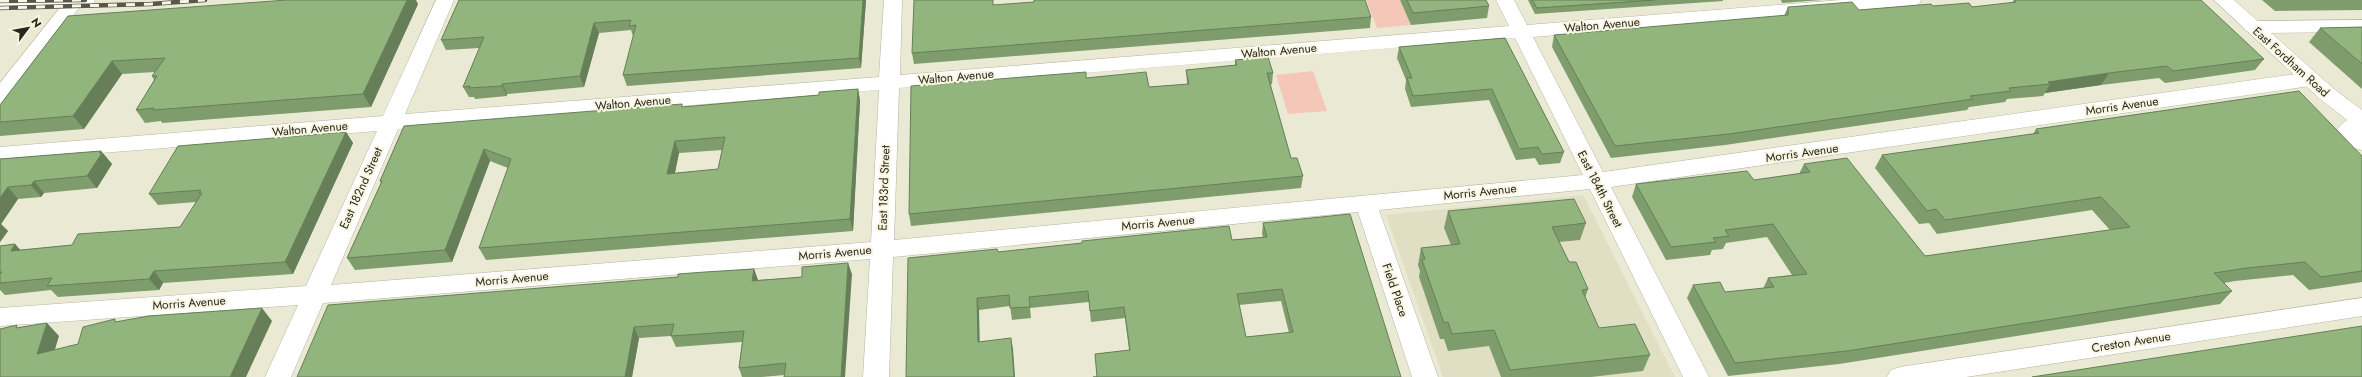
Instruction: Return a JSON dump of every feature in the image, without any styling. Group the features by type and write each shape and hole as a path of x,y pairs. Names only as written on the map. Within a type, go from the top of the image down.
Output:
{"street":[{"path":"0,97 76,0"},
{"path":"0,1 86,0"},
{"name":"East 182nd Street","path":"278,377 445,0"},
{"name":"East 183rd Street","path":"876,377 888,83 893,0"},
{"name":"East 184th Street","path":"1505,0 1696,377"},
{"name":"Walton Avenue","path":"0,154 1912,0"},
{"name":"East Fordham Road","path":"2223,0 2310,79 2362,121"},
{"path":"2253,27 2362,26"},
{"name":"Morris Avenue","path":"0,317 314,295 881,250 1596,181 2310,79"},
{"path":"2362,121 2348,130 2362,144"},
{"name":"Field Place","path":"1366,203 1425,377"},
{"name":"Creston Avenue","path":"1900,377 2362,307"}],"shaded area":[{"path":"1366,0 1400,0 1411,25 1377,28"},
{"path":"1313,71 1327,111 1288,114 1276,75"},
{"path":"1583,195 1675,377 1443,377 1386,215"}],"building":[{"path":"287,0 407,0 363,94 136,110 157,76 152,76 165,58 112,61 73,116 0,122 0,105 68,16"},
{"path":"459,0 863,0 859,58 623,75 636,25 629,26 631,20 594,23 580,76 502,84 502,86 469,88 470,86 463,87 484,37 441,40"},
{"path":"914,0 993,0 993,5 1034,2 1034,0 1365,0 1371,17 912,53"},
{"path":"1407,0 1486,0 1489,6 1413,13"},
{"path":"1532,0 1655,0 1537,8"},
{"path":"2014,0 2201,0 2264,59 2173,71 2167,66 2109,73 2048,82 2050,84 2009,88 2011,91 1970,96 1973,99 1729,134 1615,146 1554,35 1788,15 1788,7 1852,2 1859,10 1931,4 1933,6 1969,3 1972,7 2016,2"},
{"path":"2362,27 2362,64 2320,28"},
{"path":"1505,38 1564,152 1542,154 1538,147 1519,149 1492,89 1413,96 1407,78 1412,78 1399,47"},
{"path":"1268,57 1273,73 1267,73 1291,158 1297,158 1303,176 909,214 911,86 1086,72 1086,78 1146,72 1149,87 1189,84 1186,70 1237,65 1235,60"},
{"path":"858,89 850,219 479,248 511,159 484,149 445,250 347,258 382,181 380,181 404,126 682,104 682,107 819,95 819,92","holes":["725,137 718,169 667,174 675,141"]},
{"path":"2299,91 2362,156 2362,271 2321,277 2305,262 2214,273 2232,291 1847,351 1735,363 1693,285 1720,282 1725,292 1774,287 1768,278 1807,274 1773,224 1725,230 1729,236 1713,238 1716,242 1671,247 1636,184 1747,171 1754,180 1810,172 1804,164 1847,158 1925,256 2130,227 2101,197 1945,220 1936,209 1927,211 1882,155 2039,133 2036,129"},
{"path":"346,132 285,262 154,271 149,279 47,286 52,278 0,283 0,274 2,272 0,272 0,246 15,244 11,251 72,245 78,234 180,227 202,193 199,193 201,190 149,194 178,146"},
{"path":"101,151 99,153 102,153 87,176 34,181 31,185 8,187 0,198 0,159"},
{"path":"1574,199 1586,223 1552,227 1569,262 1576,262 1588,289 1582,290 1599,328 1635,324 1650,355 1510,370 1494,330 1452,334 1448,322 1444,323 1422,260 1425,259 1421,248 1460,244 1448,211"},
{"path":"1350,214 1401,377 1097,377 1095,354 1130,350 1124,307 1090,311 1088,291 1029,297 1030,307 1010,308 1009,295 977,298 978,342 1011,338 1014,377 906,377 908,258 997,249 998,252 1082,243 1082,241 1229,226 1232,240 1267,237 1263,223","holes":["1282,289 1293,332 1246,337 1237,294"]},
{"path":"848,263 841,377 784,377 786,363 739,368 744,331 671,336 674,324 634,327 625,377 297,377 328,305 678,277 678,274 754,269 752,281 802,277 802,267"},
{"path":"262,308 230,377 0,377 0,329 17,325 16,328 47,323 37,354 78,344 83,327 115,319 115,322 149,316"},
{"path":"2362,326 2362,377 2032,377"}],"railway":[{"path":"0,1 85,0"},
{"path":"0,8 151,4 205,0"}]}
